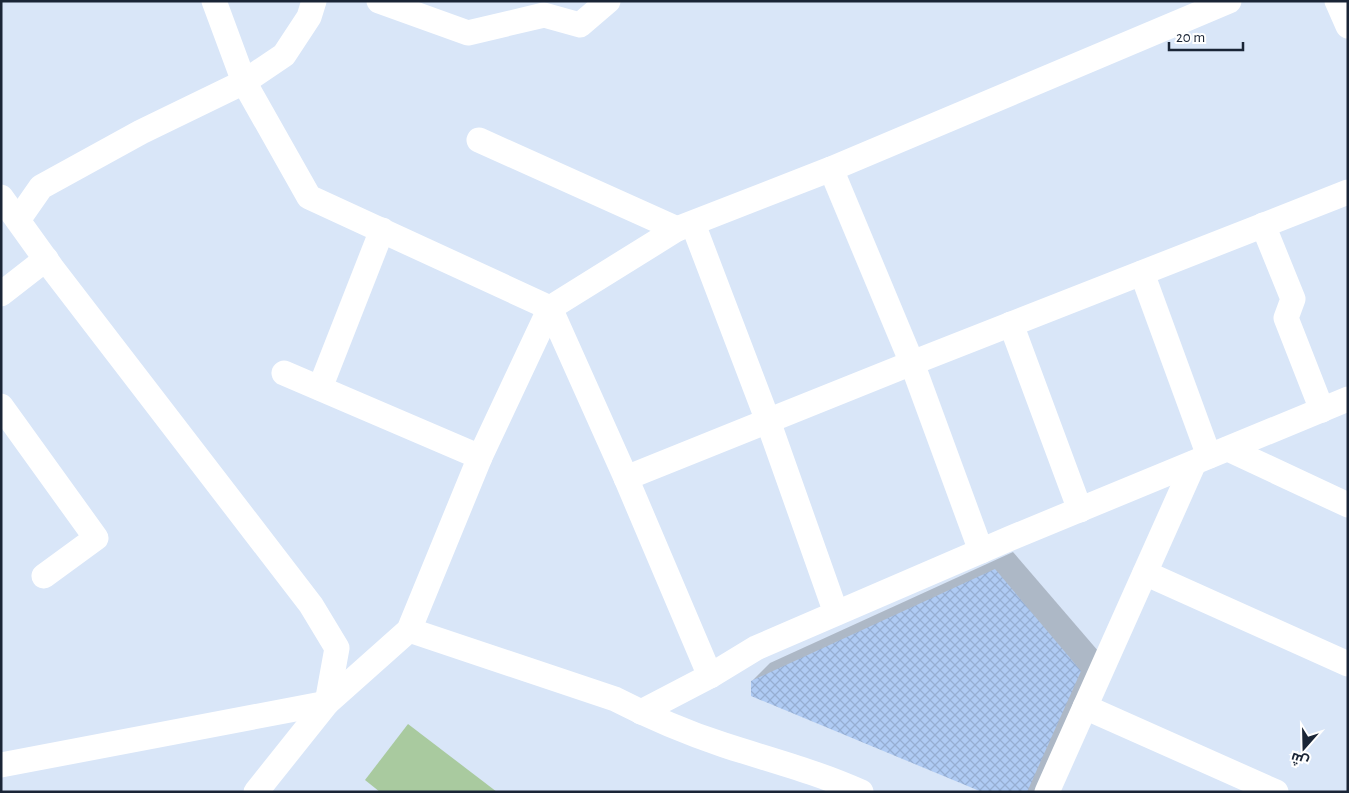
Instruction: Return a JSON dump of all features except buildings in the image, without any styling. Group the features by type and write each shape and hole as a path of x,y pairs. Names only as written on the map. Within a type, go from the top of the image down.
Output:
{"street":[{"path":"214,1 244,82 309,197 550,308 626,478 710,676"},
{"path":"18,220 40,187 142,132 244,82 284,55 309,17 314,1"},
{"path":"379,1 468,33 544,15 580,24 608,1"},
{"path":"256,792 326,703 408,630 480,457 550,308 685,227 830,169 1229,1"},
{"path":"1337,1 1348,26"},
{"path":"479,140 685,227 768,421 836,613"},
{"path":"830,169 912,363 981,551"},
{"path":"626,478 912,363 1348,192"},
{"path":"1,197 46,259 310,605 337,648 326,703"},
{"path":"1263,225 1293,298 1286,318 1322,410"},
{"path":"320,388 382,230"},
{"path":"1,294 46,259"},
{"path":"1048,792 1145,573 1210,456 1142,273"},
{"path":"1011,324 1080,510"},
{"path":"284,373 480,457"},
{"path":"641,712 710,676 756,648 981,551 1348,399"},
{"path":"1,406 96,538 44,576"},
{"path":"1210,456 1348,505"},
{"path":"1145,573 1348,664"},
{"path":"408,630 616,699 641,712 722,744 830,778 857,791"},
{"path":"1,765 326,703"},
{"path":"1085,707 1276,792"}],"green space":[{"path":"408,724 497,792 380,792 365,780"}]}
